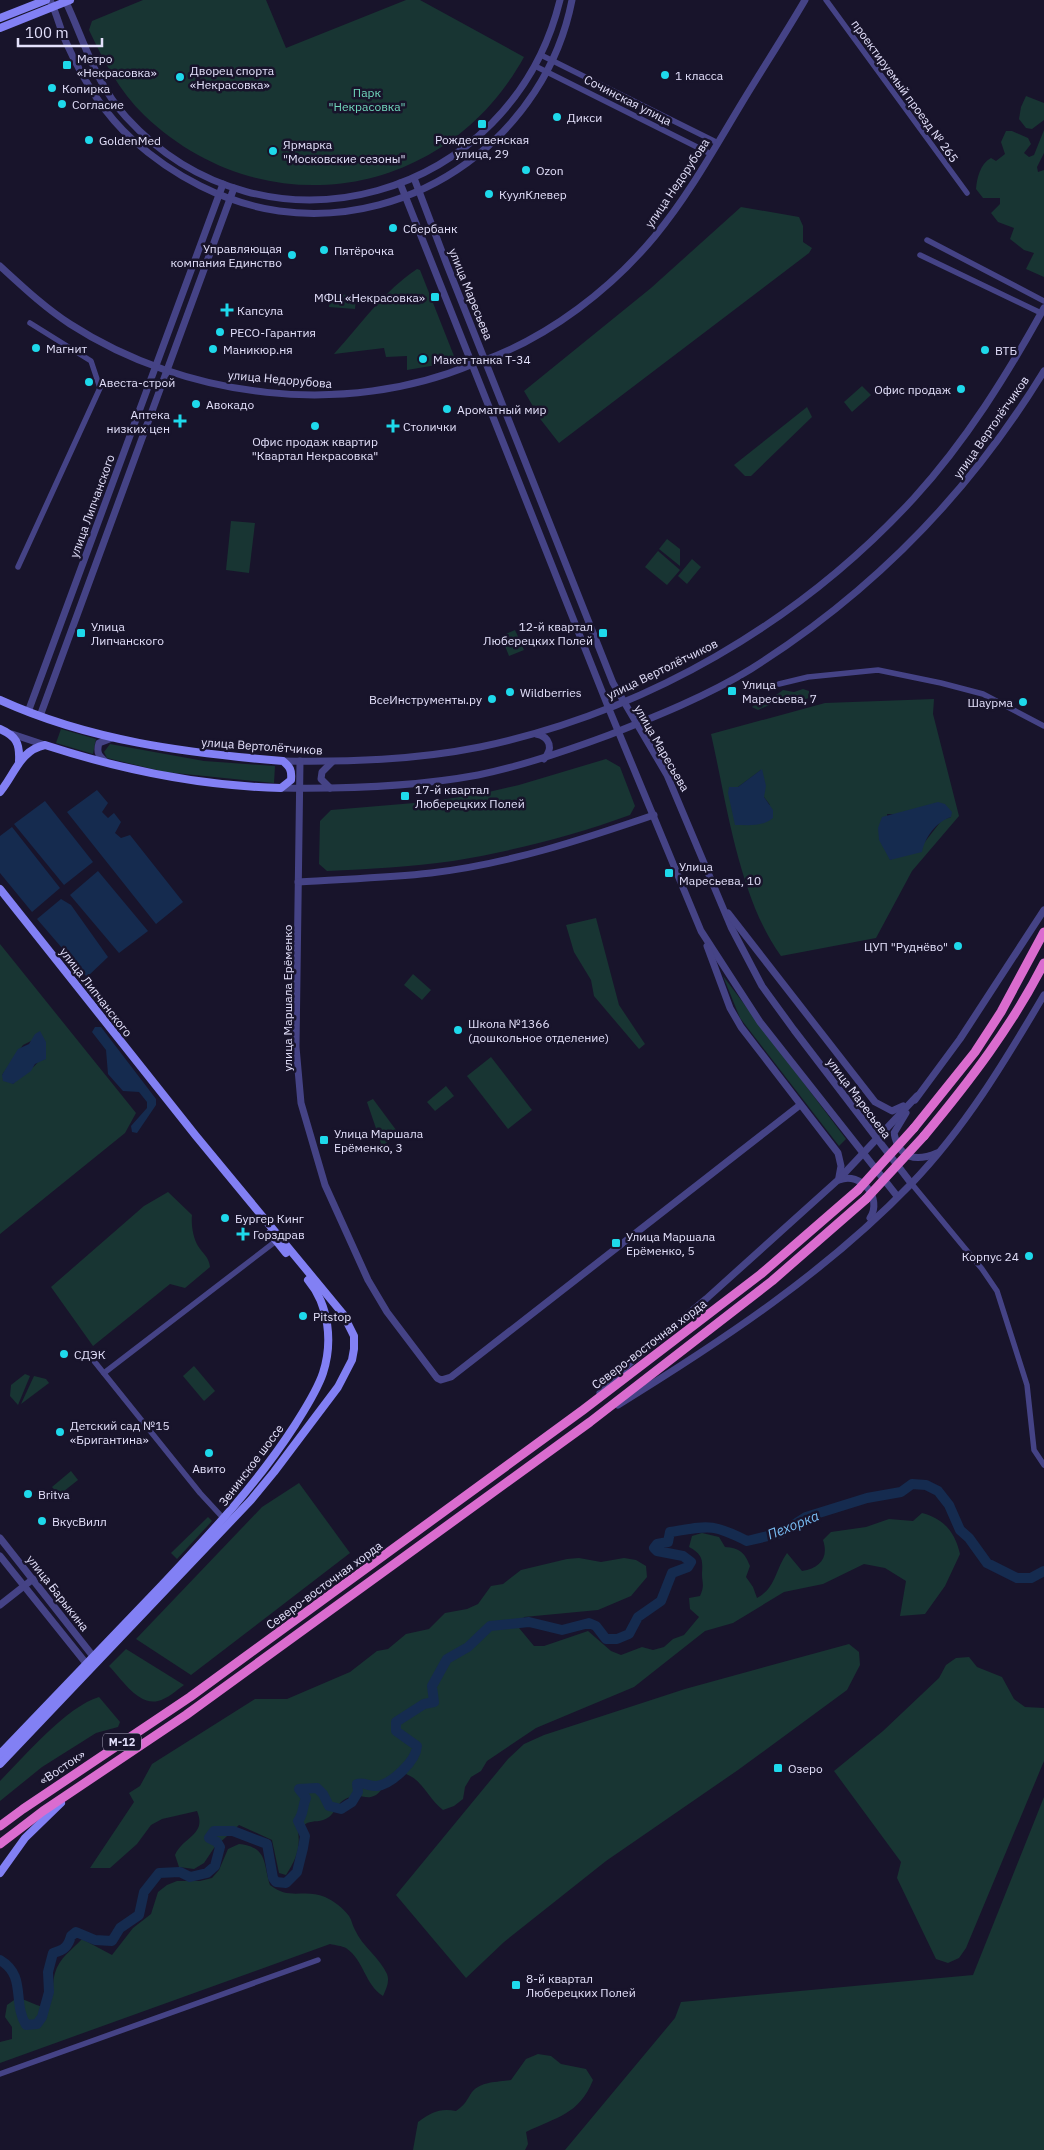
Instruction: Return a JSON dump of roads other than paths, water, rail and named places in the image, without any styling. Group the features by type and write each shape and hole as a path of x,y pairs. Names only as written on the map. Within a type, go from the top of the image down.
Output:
{"highway":[{"name":"Северо-восточная хорда","path":"190,1697 583,1410 761,1274 858,1190 914,1128 975,1052 1000,1012 1044,932"},
{"name":"Северо-восточная хорда","path":"74,1791 186,1715 590,1422 772,1281 866,1199 924,1136 985,1060 1013,1018 1044,963"},
{"name":"«Восток»","path":"0,1826 22,1809 190,1697"},
{"name":"М-12","path":"0,1844 74,1791"}],"main road":[{"path":"0,18 50,2 67,1"},
{"path":"0,28 50,2"},
{"name":"улица Вертолётчиков","path":"0,700 28,712 112,738 194,753 283,761"},
{"name":"улица Вертолётчиков","path":"0,729 12,734"},
{"path":"12,734 18,746 19,763"},
{"path":"0,792 30,750 45,745"},
{"name":"улица Вертолётчиков","path":"45,745 143,772 198,782 281,788"},
{"path":"281,788 291,780 292,772 290,767 283,761"},
{"name":"улица Липчанского","path":"0,888 175,1110"},
{"name":"Зенинское шоссе","path":"0,1754 251,1500 338,1387 352,1360 354,1348 352,1329 343,1314 175,1110"},
{"name":"Зенинское шоссе","path":"95,1659 224,1519 284,1443 319,1384 326,1361 327,1323 318,1292 208,1155 205,1148"},
{"path":"0,1764 88,1666"},
{"path":"0,1872 25,1838 74,1791"}],"street":[{"path":"67,1 89,60 110,97 126,116 168,153 205,176 234,188 274,197 320,199 384,189 414,178 467,147 492,126 514,100 535,66 555,20 560,0"},
{"path":"50,2 66,42 100,103 120,127 166,166 230,199 280,211 307,212 344,210 387,202 418,190 465,166 491,146 510,126 548,72 572,0"},
{"name":"улица Недорубова","path":"0,266 42,305 71,324 116,350 167,371 223,386 336,395 380,390 416,383 485,360 514,348 561,320 622,271 655,236 711,154 805,0"},
{"name":"проектируемый проезд № 265","path":"826,0 967,194"},
{"path":"66,42 74,35 80,38"},
{"name":"Сочинская улица","path":"540,55 718,143"},
{"name":"Сочинская улица","path":"535,66 711,154"},
{"path":"437,166 433,174 436,177 442,177"},
{"name":"улица Маресьева","path":"414,178 613,682 623,703 658,759 678,798 740,946 762,986 911,1184"},
{"name":"улица Маресьева","path":"400,183 619,731"},
{"name":"улица Липчанского","path":"28,712 154,366 224,184"},
{"name":"улица Липчанского","path":"40,716 234,188"},
{"path":"927,240 1044,302"},
{"path":"920,255 1043,312"},
{"name":"улица Вертолётчиков","path":"283,761 332,762 406,757 478,747 534,734 623,703 683,675 734,646 805,598 876,537 915,497 977,418 1043,312"},
{"path":"18,567 100,388 91,361 30,323"},
{"name":"улица Вертолётчиков","path":"281,788 409,785 477,775 544,759 619,731 688,702 750,670 826,617 876,575 940,513 976,471 1021,408 1044,371"},
{"path":"779,684 808,677 878,670 941,682 984,694 1044,726"},
{"path":"619,731 730,1008 741,1027 838,1153 841,1166 838,1180"},
{"name":"улица Вертолётчиков","path":"12,734 45,745"},
{"path":"534,734 548,740 550,748 544,759"},
{"path":"106,762 98,755 97,750 99,743 112,738"},
{"name":"улица Маршала Ерёменко","path":"300,762 296,1047 301,1103 307,1130 325,1185 368,1280 403,1335 437,1378 441,1380 451,1377 800,1105"},
{"path":"330,788 321,779 322,772 332,762"},
{"path":"298,882 430,873 472,866 526,855 582,840 654,815"},
{"path":"721,902 875,1102 892,1111 917,1096"},
{"path":"938,1153 923,1159 914,1158 896,1140 894,1133 917,1096 960,1039 1044,910"},
{"path":"701,932 760,1022 897,1196"},
{"path":"590,1422 684,1364 740,1326 813,1272 911,1184 938,1153 996,1074 1044,995"},
{"path":"583,1410 631,1362 706,1299 838,1180 875,1138 917,1096"},
{"path":"838,1180 854,1178 860,1180 873,1196 875,1207 863,1228"},
{"path":"911,1184 982,1269 997,1291 1027,1385 1034,1450 1044,1465"},
{"path":"104,1373 276,1241"},
{"path":"90,1356 200,1493 224,1519"},
{"name":"улица Барыкина","path":"0,1538 95,1659"},
{"name":"улица Барыкина","path":"0,1556 88,1666"},
{"path":"0,1605 33,1579"},
{"path":"0,2074 318,1960"}],"water":[{"path":"762,769 766,786 764,797 773,810 773,818 760,824 735,825 728,793 729,787 738,787"},
{"path":"97,790 108,803 102,812 108,818 114,813 121,822 115,833 121,838 130,835 183,902 156,924 67,812"},
{"path":"45,801 93,862 64,885 14,824"},
{"path":"938,802 945,804 952,812 951,817 936,826 926,841 922,852 890,860 879,840 878,828 882,817"},
{"path":"12,827 60,888 32,912 0,873 0,836"},
{"path":"98,871 148,931 119,953 70,895"},
{"path":"61,899 71,905 108,957 87,977 37,919"},
{"path":"95,1027 101,1027 156,1099 156,1105 137,1133 132,1132 131,1126 147,1108 147,1102 139,1092 123,1091 108,1074 106,1050 92,1032"},
{"path":"40,1031 46,1042 46,1059 35,1064 31,1071 13,1084 3,1081 2,1075 18,1049 29,1044 35,1034"}],"waterway":[{"name":"Пехорка","path":"0,1960 8,1966 13,1974 22,2016 26,2025 37,2024 42,2017 49,1992 48,1972 53,1953 65,1947 71,1936 76,1932 95,1940 112,1941 120,1928 139,1915 144,1892 159,1873 180,1872 190,1877 207,1873 215,1866 220,1847 217,1842 209,1838 214,1831 233,1831 267,1844 273,1878 276,1882 286,1883 297,1872 305,1836 298,1821 306,1798 299,1789 317,1788 323,1794 329,1806 341,1809 352,1802 358,1792 357,1784 377,1786 389,1781 402,1771 416,1752 417,1746 396,1731 396,1722 424,1704 434,1702 432,1686 447,1659 468,1647 490,1626 529,1622 562,1630 589,1623 596,1626 606,1639 617,1639 629,1634 638,1617 661,1601 672,1573 688,1567 691,1562 683,1556 657,1551 654,1548 657,1544 668,1542 670,1532 702,1527 726,1531 747,1541 781,1533 806,1517 867,1498 901,1492 912,1484 926,1485 938,1491 949,1505 960,1530 969,1538 987,1563 1017,1578 1031,1578 1044,1571"}],"place":[{"name":"Метро «Некрасовка»","path":"67,65"},
{"name":"1 класса","path":"665,75"},
{"name":"Дворец спорта «Некрасовка»","path":"180,77"},
{"name":"Копирка","path":"52,88"},
{"name":"Согласие","path":"62,104"},
{"name":"Дикси","path":"557,117"},
{"name":"Рождественская улица, 29","path":"482,124"},
{"name":"GoldenMed","path":"89,140"},
{"name":"Ярмарка \"Московские сезоны\"","path":"273,151"},
{"name":"Ozon","path":"526,170"},
{"name":"КуулКлевер","path":"489,194"},
{"name":"Сбербанк","path":"393,228"},
{"name":"Пятёрочка","path":"324,250"},
{"name":"Управляющая компания Единство","path":"292,255"},
{"name":"МФЦ «Некрасовка»","path":"435,297"},
{"name":"Капсула","path":"227,310"},
{"name":"РЕСО-Гарантия","path":"220,332"},
{"name":"Магнит","path":"36,348"},
{"name":"Маникюр.ня","path":"213,349"},
{"name":"ВТБ","path":"985,350"},
{"name":"Макет танка Т-34","path":"423,359"},
{"name":"Авеста-строй","path":"89,382"},
{"name":"Офис продаж","path":"961,389"},
{"name":"Авокадо","path":"196,404"},
{"name":"Ароматный мир","path":"447,409"},
{"name":"Аптека низких цен","path":"180,421"},
{"name":"Офис продаж квартир \"Квартал Некрасовка\"","path":"315,426"},
{"name":"Столички","path":"393,426"},
{"name":"Улица Липчанского","path":"81,633"},
{"name":"12-й квартал Люберецких Полей","path":"603,633"},
{"name":"Улица Маресьева, 7","path":"732,691"},
{"name":"Wildberries","path":"510,692"},
{"name":"ВсеИнструменты.ру","path":"492,699"},
{"name":"Шаурма","path":"1023,702"},
{"name":"17-й квартал Люберецких Полей","path":"405,796"},
{"name":"Улица Маресьева, 10","path":"669,873"},
{"name":"ЦУП \"Руднёво\"","path":"958,946"},
{"name":"Школа №1366 (дошкольное отделение)","path":"458,1030"},
{"name":"Улица Маршала Ерёменко, 3","path":"324,1140"},
{"name":"Бургер Кинг","path":"225,1218"},
{"name":"Горздрав","path":"243,1234"},
{"name":"Улица Маршала Ерёменко, 5","path":"616,1243"},
{"name":"Корпус 24","path":"1029,1256"},
{"name":"Pitstop","path":"303,1316"},
{"name":"СДЭК","path":"64,1354"},
{"name":"Детский сад №15 «Бригантина»","path":"60,1432"},
{"name":"Авито","path":"209,1453"},
{"name":"Britva","path":"28,1494"},
{"name":"ВкусВилл","path":"42,1521"},
{"name":"Озеро","path":"778,1768"},
{"name":"8-й квартал Люберецких Полей","path":"516,1985"}],"park label":[{"name":"Парк \"Некрасовка\"","path":"367,99"}]}
